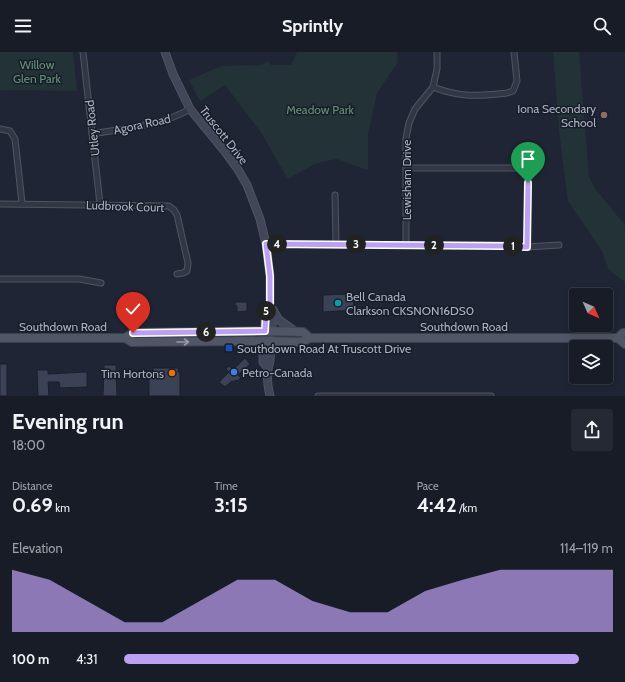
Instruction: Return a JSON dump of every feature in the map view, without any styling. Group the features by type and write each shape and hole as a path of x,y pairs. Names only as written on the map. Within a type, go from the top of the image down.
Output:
{"main road":[{"name":"Southdown Road","path":"125,338 133,333 269,331 303,332 310,338"},
{"name":"Southdown Road","path":"0,338 125,338 132,342 301,342 310,338 622,336 625,344"}],"street":[{"name":"Utley Road","path":"83,52 100,204"},
{"name":"Truscott Drive","path":"165,52 190,109 226,153 247,185 260,219 270,265 270,303 273,310 268,341 270,361 268,368 268,386 270,396"},
{"name":"Lewisham Drive","path":"406,245 406,138 409,123 415,109 433,87 437,69 437,52"},
{"path":"433,87 448,93 466,96 507,93 512,91 517,81 514,52"},
{"name":"Agora Road","path":"92,134 159,122 179,115 190,109"},
{"path":"0,129 10,131 15,139 22,203"},
{"path":"406,168 517,168 522,170 526,173 528,178 527,247"},
{"path":"335,195 336,244"},
{"name":"Ludbrook Court","path":"0,204 22,203 169,206 178,215 188,264 187,271 177,274"},
{"path":"266,244 527,247 560,245"},
{"path":"0,279 79,279 101,283"},
{"name":"Truscott Drive","path":"269,331 266,311 270,303"},
{"path":"273,310 279,320 296,332"},
{"path":"318,396 491,396"}],"green space":[{"name":"Willow Glen Park","path":"0,52 73,52 77,91 0,90"},
{"name":"Meadow Park","path":"297,52 397,52 398,62 377,93 368,134 368,170 336,159 317,163 288,179 260,131 225,85 200,101 189,80 221,66 262,65 268,61 271,65 291,65"},
{"path":"553,52 579,52 589,177 596,190 625,225 625,282 609,270 602,251 568,201 559,130"}],"building":[{"name":"Bell Canada Clarkson CKSNON16DS0","path":"353,294 354,310 323,312 323,295"},
{"path":"235,302 247,302 247,311 237,312"},
{"path":"245,358 250,364 238,375 241,378 237,381 232,381 225,387 219,382 229,372 226,369 229,366 233,370"},
{"path":"0,364 7,364 7,396 0,396"},
{"path":"104,365 116,365 117,396 103,396"},
{"path":"153,368 179,368 180,396 149,396 148,376 149,373 153,373"},
{"path":"37,370 48,370 48,374 87,372 87,387 60,388 59,382 48,382 49,396 38,396"}],"place":[{"name":"Iona Secondary School","path":"604,115"},
{"name":"Bell Canada Clarkson CKSNON16DS0","path":"338,303"},
{"name":"Southdown Road At Truscott Drive","path":"229,348"},
{"name":"Petro-Canada","path":"234,372"},
{"name":"Tim Hortons","path":"172,373"}],"route":[{"path":"133,333 265,331 266,311 270,303 270,265 266,244 527,247 528,183"}]}
